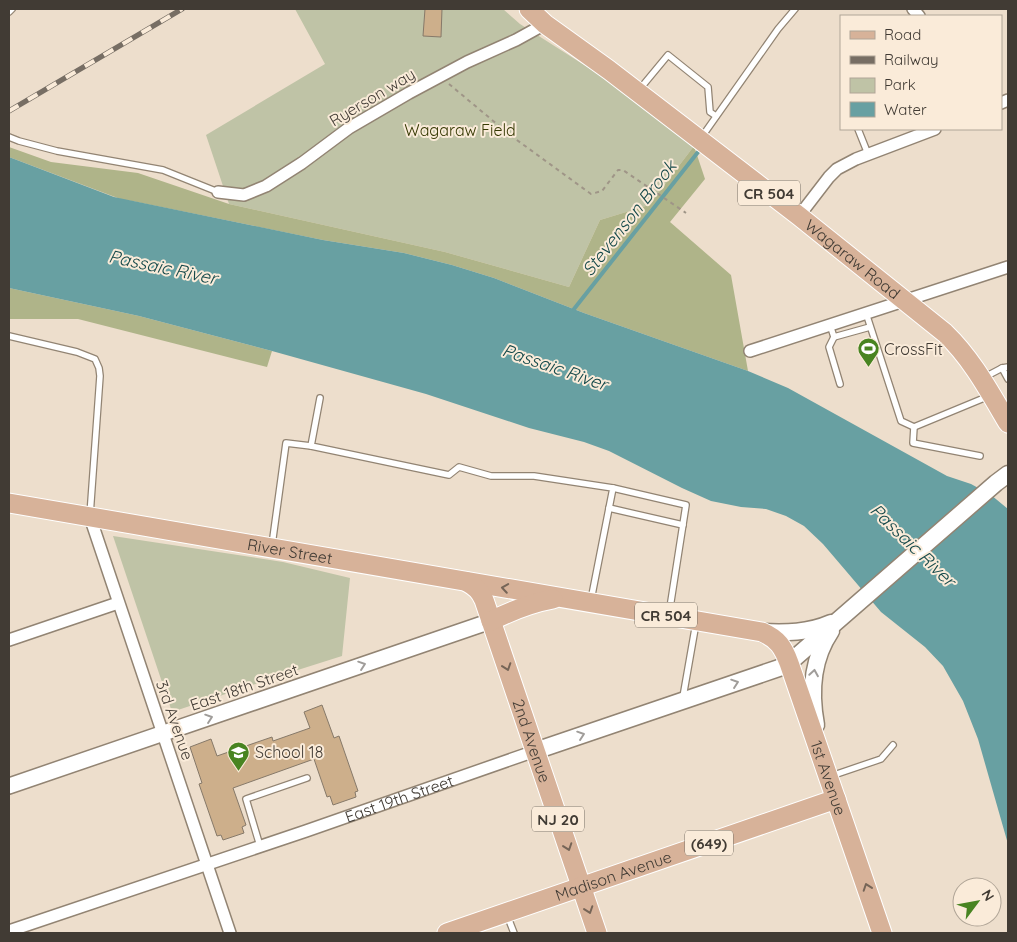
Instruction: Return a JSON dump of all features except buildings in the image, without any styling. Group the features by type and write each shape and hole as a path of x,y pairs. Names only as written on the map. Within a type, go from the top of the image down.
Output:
{"main road":[{"name":"Wagaraw Road","path":"529,9 545,24 799,216 945,333 968,359 1008,423"},
{"name":"CR 504","path":"822,756 813,704 814,674 817,658 829,634 840,619 1002,479"},
{"name":"River Street","path":"9,503 762,632 802,631 824,626 840,619"},
{"name":"2nd Avenue","path":"467,582 475,586 484,600 597,933"},
{"name":"River Street","path":"491,620 530,604 555,599 571,599"},
{"name":"East 19th Street","path":"535,751 779,668 789,663 840,619"},
{"name":"1st Avenue","path":"762,632 769,635 782,646 789,663 882,933"},
{"name":"Madison Avenue","path":"458,931 836,799"}],"street":[{"name":"Ryerson way","path":"218,192 244,195 266,186 302,163 349,128 409,93 545,24"},
{"path":"799,216 837,169 868,154 932,130"},
{"path":"750,351 1008,267"},
{"name":"3rd Avenue","path":"90,517 230,933"},
{"path":"9,640 118,603"},
{"name":"East 18th Street","path":"9,786 491,620"},
{"name":"East 19th Street","path":"9,931 535,751"}],"lane":[{"path":"9,12 12,9"},
{"path":"699,140 778,29 795,9"},
{"path":"637,92 668,56 708,87 710,112 716,116"},
{"path":"858,130 868,154"},
{"path":"9,137 57,151 163,170 218,192"},
{"path":"866,314 902,421 914,427 991,396"},
{"path":"830,325 834,337 829,348 840,384"},
{"path":"834,337 870,327"},
{"path":"9,336 77,352 96,359 100,376 90,517"},
{"path":"981,378 1005,368 1008,379"},
{"path":"311,446 320,398"},
{"path":"914,427 913,443 980,456"},
{"path":"272,548 286,443 311,446 450,475 458,466 491,476 534,476 613,488 686,505 668,616"},
{"path":"591,602 613,488"},
{"path":"609,508 683,525"},
{"path":"682,701 697,621"},
{"path":"829,777 881,759 894,745"},
{"path":"260,846 246,799 307,778"},
{"path":"506,913 514,933"}],"path":[{"path":"440,76 510,135 591,194 602,190 618,170 623,170 686,213"}],"green space":[{"name":"Wagaraw Field","path":"295,9 503,9 520,24 603,77 694,146 649,205 600,220 569,287 445,252 229,204 206,135 325,64"},
{"path":"694,146 705,179 670,222 731,275 748,371 584,313 494,278 452,265 404,253 323,240 123,200 9,157 9,147 51,162 138,173 229,204 445,252 569,287 600,220 649,205"},
{"path":"9,288 139,316 272,351 267,367 78,319 9,319"},
{"path":"113,536 283,562 350,578 342,656 172,712"}],"water":[{"name":"Passaic River","path":"9,157 114,197 323,240 404,253 494,278 584,313 748,371 788,388 947,476 971,484 991,495 1008,509 1008,844 978,739 963,701 943,666 925,647 881,612 823,544 804,526 786,516 766,509 741,507 711,501 609,451 584,442 529,428 426,394 139,316 9,288"}],"waterway":[{"name":"Stevenson Brook","path":"574,309 702,147"}],"railway":[{"path":"9,111 182,9"}],"place":[{"name":"CrossFit","path":"868,368"},
{"name":"School 18","path":"239,771"}]}
